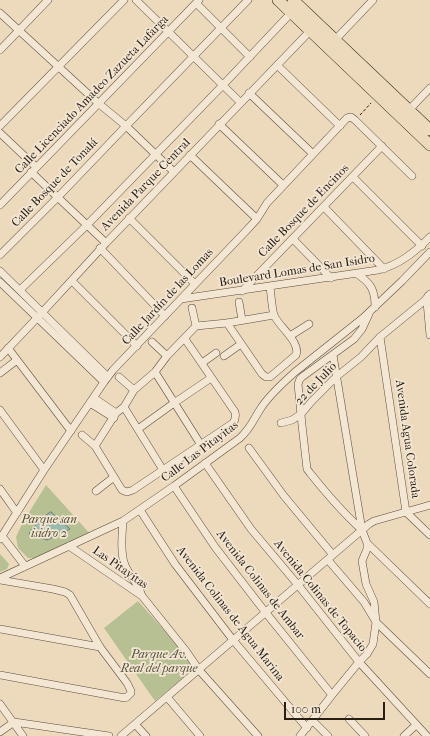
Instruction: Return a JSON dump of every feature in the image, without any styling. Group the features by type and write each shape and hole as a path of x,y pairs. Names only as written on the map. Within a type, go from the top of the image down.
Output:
{"main road":[{"path":"278,0 430,145"},
{"path":"293,0 430,130"}],"street":[{"path":"0,50 48,0"},
{"path":"0,126 124,0"},
{"path":"136,0 240,102"},
{"name":"Calle Bosque de Tonalá","path":"0,255 58,198 248,0"},
{"path":"335,40 373,0"},
{"path":"198,1 250,57"},
{"name":"Calle Licenciado Amadeo Zazueta Lafarga","path":"0,205 198,1"},
{"path":"0,13 98,104 126,126 174,172"},
{"path":"20,290 87,225 291,13"},
{"name":"Avenida Parque Central","path":"0,357 72,281 103,245 310,31"},
{"path":"277,65 340,126"},
{"path":"409,110 430,88"},
{"path":"249,93 313,154"},
{"name":"Calle Jardín de las Lomas","path":"17,512 106,380 257,219 267,203 283,185 348,118 353,118 355,120"},
{"path":"355,120 412,176"},
{"path":"219,124 283,185"},
{"path":"0,133 58,198 87,225 165,316"},
{"name":"Calle Bosque de Encinos","path":"242,291 382,146"},
{"path":"190,155 257,219"},
{"path":"353,177 422,246"},
{"path":"324,207 384,269"},
{"path":"129,218 195,284"},
{"name":"Boulevard Lomas de San Isidro","path":"181,299 384,269 406,258 422,246 430,237"},
{"path":"293,239 331,278"},
{"name":"Calle Las Pitayitas","path":"69,546 123,521 240,438 247,431 275,391 295,372 373,309 430,252"},
{"path":"406,258 414,268"},
{"path":"0,271 20,290 40,315"},
{"path":"281,423 292,420 301,414 298,384 300,379 333,355 358,334 373,309 375,296 372,289 364,279 357,274"},
{"path":"72,281 137,346"},
{"path":"0,282 40,315 106,380"},
{"path":"227,323 262,374 266,377 269,377 297,354 297,348 290,336 274,315 270,286"},
{"path":"429,295 427,302 430,336"},
{"name":"22 de Julio","path":"362,530 346,515 310,473 307,465 301,414 336,376 362,357 380,337 424,301 429,295"},
{"path":"239,302 242,320"},
{"path":"192,308 196,326"},
{"path":"95,446 115,416 124,407 134,390 155,372 167,356 196,326 227,323 274,315"},
{"path":"290,336 310,324"},
{"name":"Avenida Agua Colorada","path":"380,337 406,512 430,535"},
{"path":"82,435 95,446 122,490 127,492 133,490 233,423 236,418 235,412 185,339"},
{"path":"152,342 167,356"},
{"path":"202,363 241,344"},
{"path":"8,348 71,430"},
{"path":"300,736 367,654 373,644 376,622 374,602 366,584 362,562 367,549 367,543 362,530 333,355"},
{"path":"0,373 17,360"},
{"path":"155,372 201,445"},
{"path":"119,377 134,390"},
{"path":"138,429 211,378"},
{"path":"92,401 115,416"},
{"path":"124,407 163,470"},
{"path":"0,410 44,470"},
{"path":"249,448 364,602 376,622 430,674"},
{"name":"Avenida Colinas de Topacio","path":"205,463 251,529 359,662 427,736"},
{"path":"96,491 114,477"},
{"name":"Avenida Colinas de Ambar","path":"174,486 215,547 332,695"},
{"path":"0,489 17,512 1,537 25,566"},
{"path":"121,736 374,521 430,505"},
{"name":"Avenida Colinas de Agua Marina","path":"140,510 175,564 233,640 307,728"},
{"path":"123,521 123,559 126,567 140,588 142,596"},
{"path":"367,543 430,604"},
{"path":"0,579 69,546"},
{"name":"Las Pitayitas","path":"69,546 142,596 186,651 199,670 258,736"},
{"path":"0,579 53,589 70,594 100,647 127,683 131,694 125,698 0,675"},
{"path":"0,629 100,647"},
{"path":"167,697 200,736"},
{"path":"0,704 23,736"},
{"path":"349,719 365,736"},
{"path":"313,720 328,736"},
{"path":"0,732 14,722 109,736"},
{"path":"135,724 146,736"},
{"path":"404,736 416,725"}],"path":[{"path":"355,120 378,95"}],"green space":[{"name":"Parque san isidro 2","path":"46,485 92,536 39,558 28,558 18,548 16,537 23,522"},
{"path":"0,554 9,564 7,569 0,572"},
{"name":"Parque Av. Real del parque","path":"138,601 197,667 155,701 104,628"}],"shaded area":[{"path":"51,512 70,529 47,540 29,533 41,519"}]}
